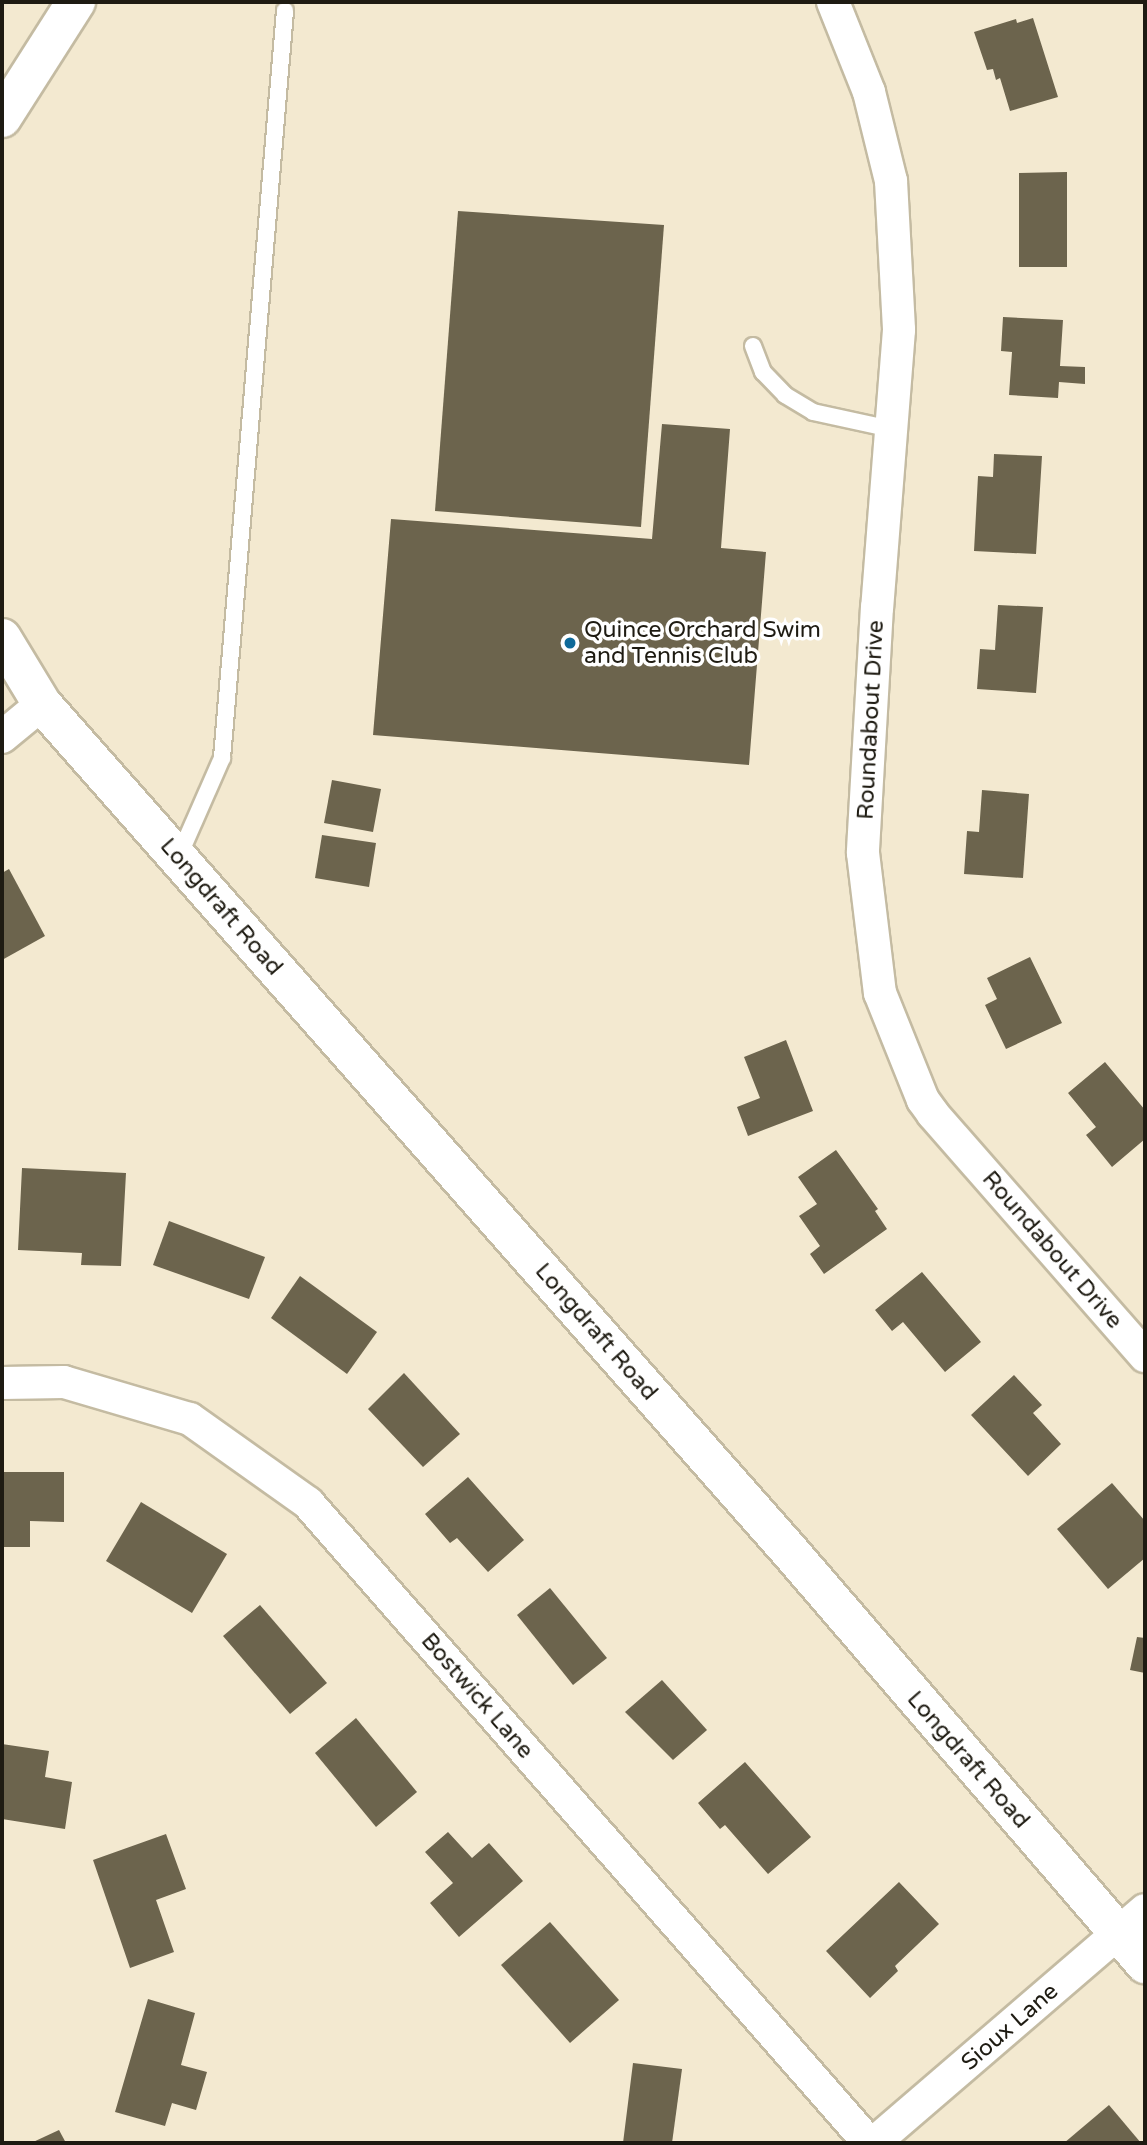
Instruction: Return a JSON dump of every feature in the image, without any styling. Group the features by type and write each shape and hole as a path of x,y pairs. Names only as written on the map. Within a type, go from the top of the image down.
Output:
{"street":[{"path":"2,118 76,2"},
{"name":"Roundabout Drive","path":"833,2 869,92 891,181 899,330 863,853 880,993 920,1092 933,1114 1145,1356"},
{"name":"Longdraft Road","path":"2,638 42,704 793,1555 1131,1922 1145,1964"},
{"name":"Longdraft Road","path":"2,677 42,704"},
{"path":"2,737 42,704"},
{"name":"Bostwick Lane","path":"2,1383 64,1382 190,1419 308,1503 871,2143"},
{"name":"Sioux Lane","path":"871,2143 1131,1922"}],"lane":[{"path":"178,858 222,758 285,11"},
{"path":"753,346 763,372 785,395 813,412 891,429"}],"building":[{"path":"1033,18 1058,97 1010,111 1000,78 996,80 993,69 987,70 974,32 1016,19 1017,23"},
{"path":"1067,172 1067,267 1019,267 1019,173"},
{"path":"458,211 664,225 641,527 435,511"},
{"path":"1003,317 1063,320 1060,366 1085,367 1085,384 1059,382 1058,398 1009,395 1012,352 1001,351"},
{"name":"Quince Orchard Swim and Tennis Club","path":"662,424 730,429 721,548 766,552 749,765 373,735 391,519 652,539"},
{"path":"994,454 1042,456 1036,554 974,551 978,476 993,477"},
{"path":"998,605 1043,607 1036,693 977,689 980,649 995,650"},
{"path":"332,780 381,789 373,832 324,823"},
{"path":"982,790 1029,794 1023,878 964,874 967,831 979,832"},
{"path":"322,835 376,843 369,887 315,878"},
{"path":"9,869 45,936 2,960 2,873"},
{"path":"1030,957 1062,1023 1006,1049 985,1005 997,999 987,978"},
{"path":"786,1040 813,1111 748,1136 737,1107 760,1098 744,1057"},
{"path":"1105,1062 1145,1110 1145,1139 1112,1167 1086,1135 1096,1127 1068,1093"},
{"path":"836,1150 878,1209 875,1211 887,1229 824,1274 810,1254 820,1246 799,1216 817,1204 798,1177"},
{"path":"22,1168 126,1173 121,1266 81,1265 82,1253 18,1250"},
{"path":"169,1221 265,1257 249,1299 153,1265"},
{"path":"922,1272 981,1342 945,1372 903,1322 892,1331 875,1310"},
{"path":"300,1276 377,1332 347,1374 271,1318"},
{"path":"404,1373 460,1434 423,1467 368,1409"},
{"path":"1014,1375 1042,1405 1033,1413 1061,1444 1028,1476 971,1415"},
{"path":"2,1472 64,1472 64,1522 30,1521 30,1547 2,1547"},
{"path":"468,1477 524,1540 488,1572 457,1538 450,1543 425,1514"},
{"path":"1112,1483 1145,1521 1145,1558 1108,1589 1057,1529"},
{"path":"141,1502 227,1554 192,1613 106,1561"},
{"path":"550,1588 607,1658 573,1685 517,1615"},
{"path":"260,1605 327,1683 290,1714 223,1636"},
{"path":"1137,1637 1145,1638 1145,1673 1130,1670"},
{"path":"662,1680 707,1730 673,1760 625,1712"},
{"path":"356,1718 417,1792 376,1827 315,1753"},
{"path":"2,1744 49,1751 45,1777 72,1782 65,1829 2,1819"},
{"path":"745,1762 811,1837 768,1874 725,1825 720,1829 698,1803"},
{"path":"448,1832 472,1858 489,1843 523,1881 459,1937 430,1903 453,1883 425,1852"},
{"path":"166,1834 186,1889 156,1900 174,1952 130,1968 93,1860"},
{"path":"899,1882 939,1924 895,1966 898,1971 870,1998 826,1951"},
{"path":"550,1922 619,2000 570,2043 501,1965"},
{"path":"148,1999 195,2013 181,2065 207,2072 196,2110 172,2103 165,2126 115,2112"},
{"path":"633,2063 682,2069 672,2143 623,2143"},
{"path":"1109,2105 1141,2143 1064,2143"},
{"path":"59,2130 66,2143 31,2143"}],"place":[{"name":"Quince Orchard Swim and Tennis Club","path":"570,643"}]}
